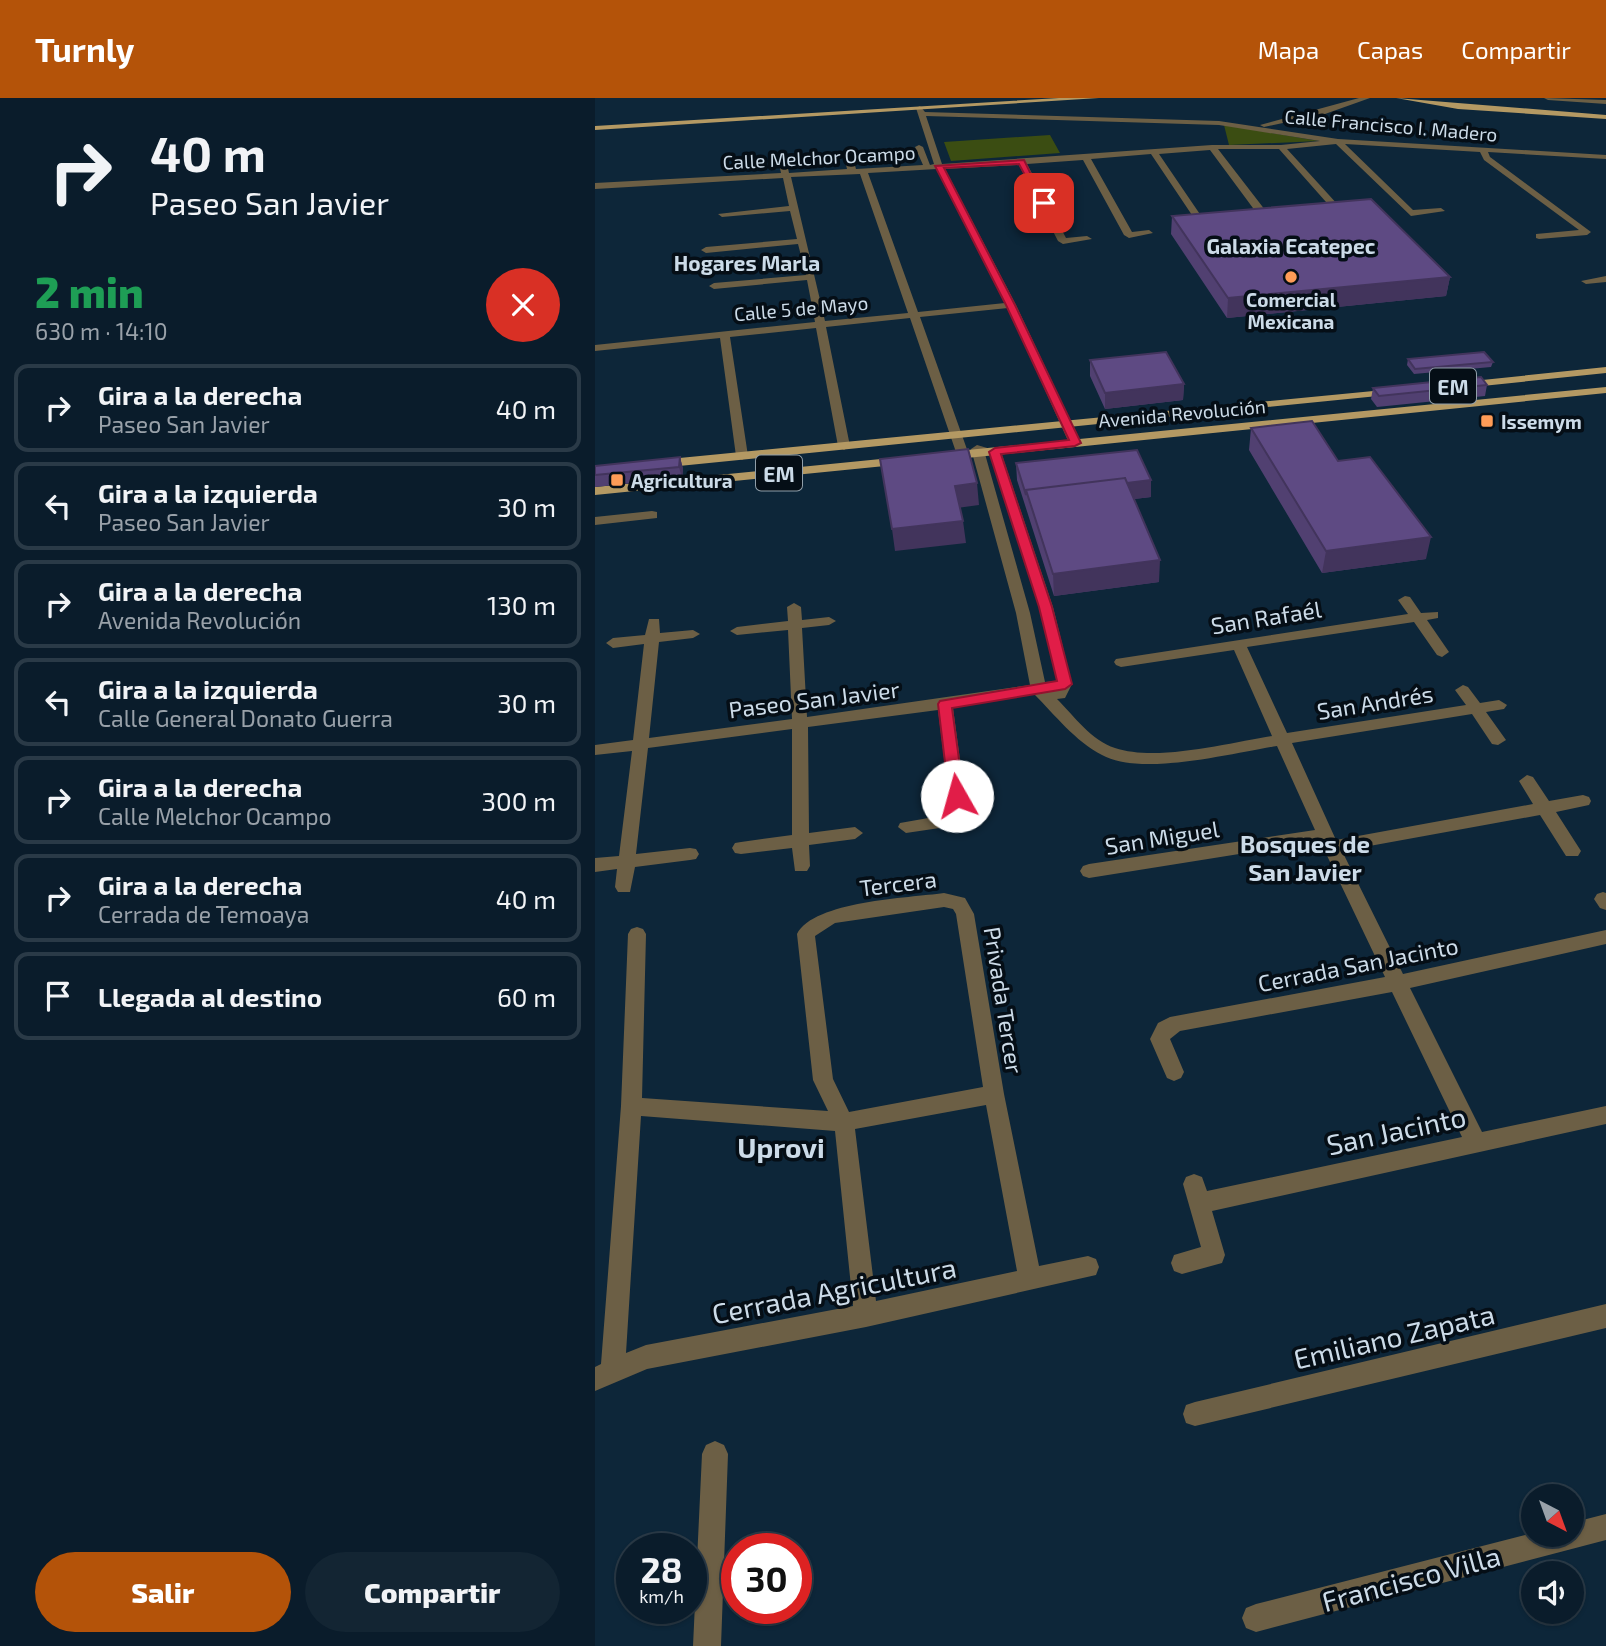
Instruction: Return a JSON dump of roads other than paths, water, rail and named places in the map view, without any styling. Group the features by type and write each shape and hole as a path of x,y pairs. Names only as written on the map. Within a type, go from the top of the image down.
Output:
{"main road":[{"path":"595,128 921,111 988,101 1095,98"},
{"path":"1400,98 1458,107 1606,117"},
{"path":"1442,98 1606,110"},
{"name":"EM","path":"1446,386 1606,370"},
{"name":"Avenida Revolución","path":"595,491 923,459 960,445 1066,424 1410,390"},
{"name":"Avenida Revolución","path":"648,465 844,446 960,445 979,453 995,452 1606,390"}],"street":[{"path":"1251,128 1322,112 1366,98"},
{"path":"1548,98 1606,102"},
{"path":"921,111 939,166 1011,305 1075,443"},
{"name":"Calle Francisco I. Madero","path":"921,111 1219,123 1338,141 1605,158"},
{"path":"1338,141 1411,213 1441,211"},
{"name":"Calle Melchor Ocampo","path":"595,186 1086,158 1212,147 1281,147 1338,141"},
{"path":"919,147 927,166"},
{"path":"1212,147 1271,223 1260,224"},
{"path":"1281,147 1342,217 1354,216"},
{"path":"1483,149 1487,158 1587,232 1539,236"},
{"path":"847,152 858,170 960,445 995,452 1040,590 1065,684 1056,705"},
{"path":"1154,152 1206,229 1187,230"},
{"path":"1086,158 1129,236 1149,233"},
{"path":"782,159 811,277 844,446"},
{"path":"1022,162 1063,241 1087,239"},
{"path":"722,214 792,208"},
{"path":"705,250 801,241"},
{"path":"714,286 811,277"},
{"path":"1586,281 1606,279"},
{"name":"Calle 5 de Mayo","path":"595,348 1011,305"},
{"path":"724,333 741,456"},
{"path":"979,453 1017,594 1039,690 1088,739 1110,752 1153,760 1281,740"},
{"path":"595,521 652,515"},
{"path":"1017,594 1040,590"},
{"path":"1405,600 1425,616 1442,652"},
{"path":"794,607 800,723 801,866"},
{"name":"San Rafaél","path":"1121,662 1425,616"},
{"path":"737,631 829,621"},
{"path":"624,887 654,630"},
{"path":"613,643 654,630 693,634"},
{"path":"1239,645 1328,841 1476,1143"},
{"name":"Paseo San Javier","path":"595,750 945,704 1065,684"},
{"name":"San Andrés","path":"1463,690 1498,740"},
{"path":"907,827 960,819 945,704"},
{"name":"San Andrés","path":"1281,740 1499,705"},
{"path":"1527,782 1572,852"},
{"name":"San Miguel","path":"1089,871 1328,841 1583,801"},
{"path":"741,848 855,833"},
{"path":"595,865 690,854"},
{"name":"Tercera","path":"844,1122 823,1080 806,934 818,923 832,916 944,900 958,903 965,914"},
{"name":"Privada Tercer","path":"965,914 994,1094 1030,1279"},
{"path":"604,1375 631,1106 637,934"},
{"name":"Cerrada San Jacinto","path":"1174,1072 1160,1039 1165,1029 1177,1023 1397,984 1606,937"},
{"path":"631,1106 844,1122 994,1094"},
{"name":"San Jacinto","path":"1182,1264 1214,1255 1197,1194 1476,1143 1606,1115"},
{"path":"844,1122 866,1315"},
{"name":"Cerrada Agricultura","path":"604,1375 646,1357 866,1315 1088,1268"},
{"name":"Emiliano Zapata","path":"1195,1414 1606,1316"},
{"path":"707,1646 715,1454"},
{"name":"Francisco Villa","path":"1256,1619 1606,1527"}],"place":[{"name":"Comercial Mexicana","path":"1291,277"},
{"name":"Issemym","path":"1487,421"},
{"name":"Agricultura","path":"617,480"}],"district":[{"name":"Galaxia Ecatepec","path":"1291,245"},
{"name":"Hogares Marla","path":"747,262"},
{"name":"Bosques de San Javier","path":"1305,857"},
{"name":"Uprovi","path":"781,1147"}]}
